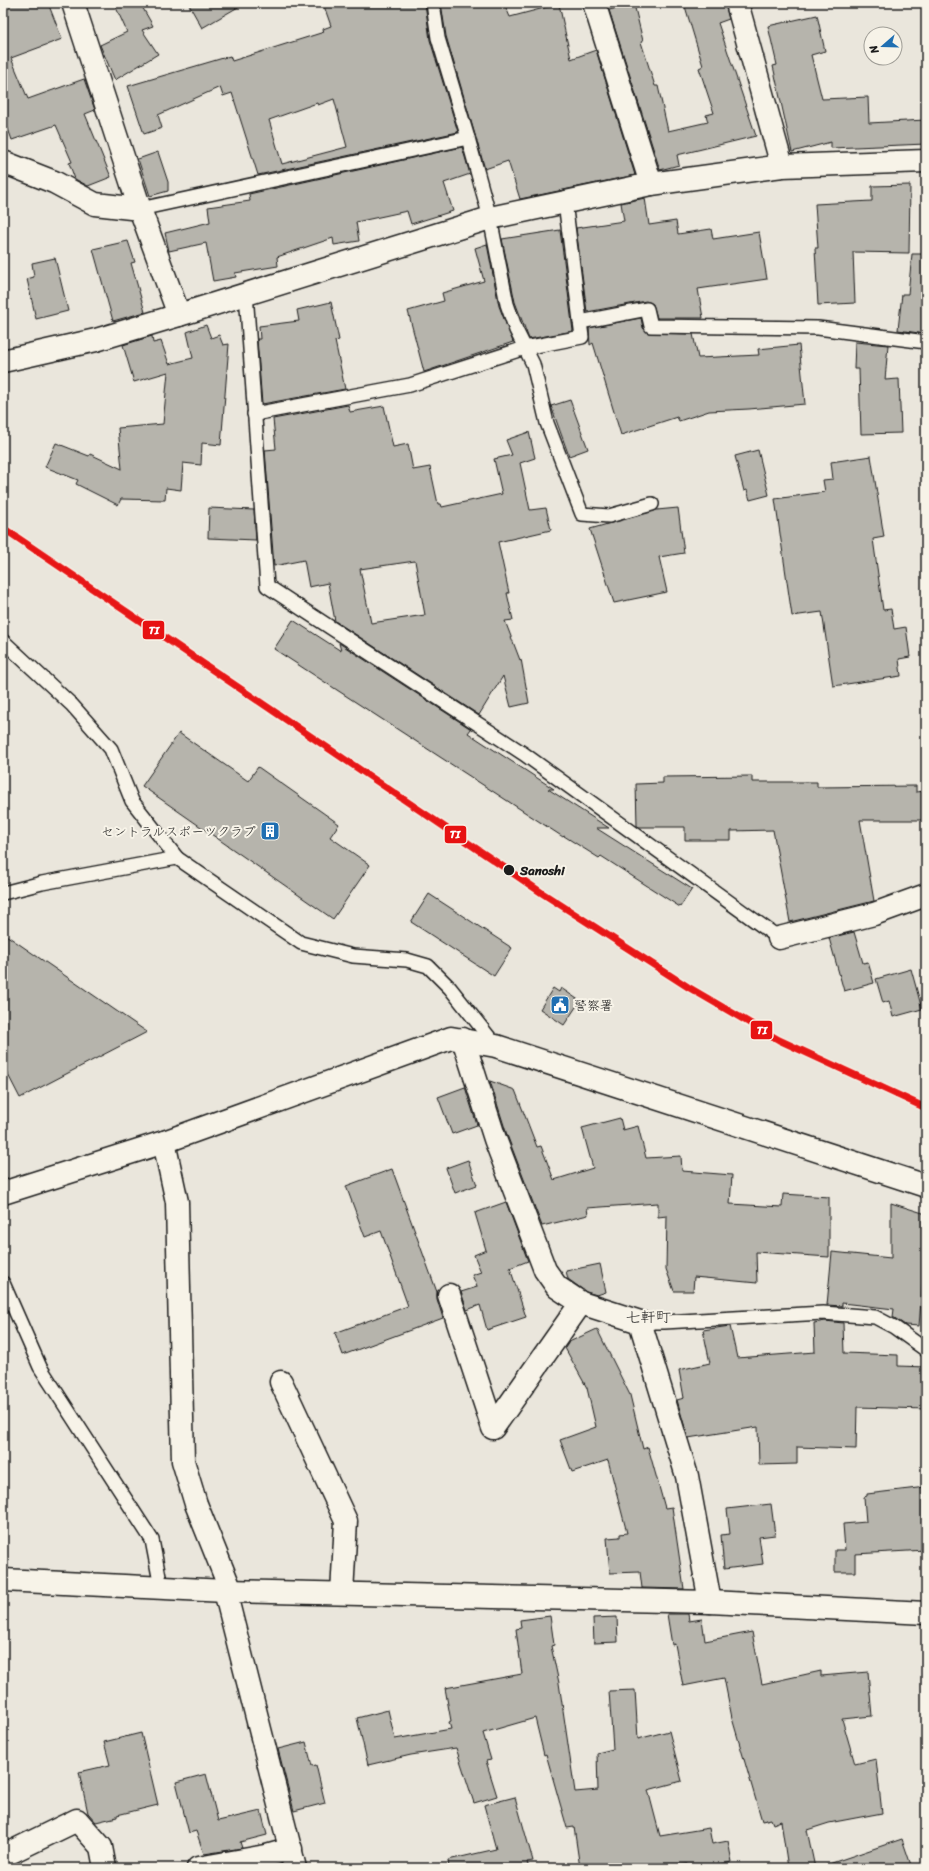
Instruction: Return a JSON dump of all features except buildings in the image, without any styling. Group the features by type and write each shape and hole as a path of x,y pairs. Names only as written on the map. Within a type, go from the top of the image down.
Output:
{"street":[{"path":"74,3 140,209 179,316"},
{"path":"594,3 651,184"},
{"path":"737,3 782,166"},
{"path":"3,361 96,340 179,316 246,293 490,218 651,184 782,166 926,161"},
{"path":"3,162 54,182 95,204 140,209"},
{"path":"779,938 874,914 926,895"},
{"path":"3,1193 164,1142 451,1038 496,1046 926,1186"},
{"path":"463,1039 495,1139 546,1270 557,1287 581,1303 640,1322 687,1476 710,1602"},
{"path":"164,1142 177,1202 183,1461 196,1504 228,1591 293,1859 266,1856 198,1868"},
{"path":"449,1295 493,1428 581,1303"},
{"path":"281,1382 346,1521 342,1593"},
{"path":"3,1580 228,1591 710,1602 926,1613"},
{"path":"3,1856 77,1820 101,1847 105,1868"}],"lane":[{"path":"433,3 438,38 490,218 507,304 533,364 547,423 582,514 609,516 652,504"},
{"path":"140,209 468,138"},
{"path":"254,414 410,385 525,348 582,337 565,202"},
{"path":"246,293 267,586 524,754 779,938"},
{"path":"580,322 647,310 651,326 818,328 926,342"},
{"path":"3,642 72,705 111,749 132,801 177,858 301,943 353,956 407,960 428,966 450,988 496,1046"},
{"path":"3,893 42,883 177,858"},
{"path":"3,1283 40,1367 152,1540 161,1587"},
{"path":"640,1322 823,1313 875,1317 894,1327 926,1350"}],"transit line":[{"name":"TI","path":"3,528 542,893 688,987 779,1040 926,1108"}],"place":[{"name":"セントラルスポーツクラブ","path":"270,831"},
{"name":"Sanoshi","path":"509,870"},
{"name":"警察署","path":"560,1005"}],"district":[{"name":"七軒町","path":"648,1317"}]}
